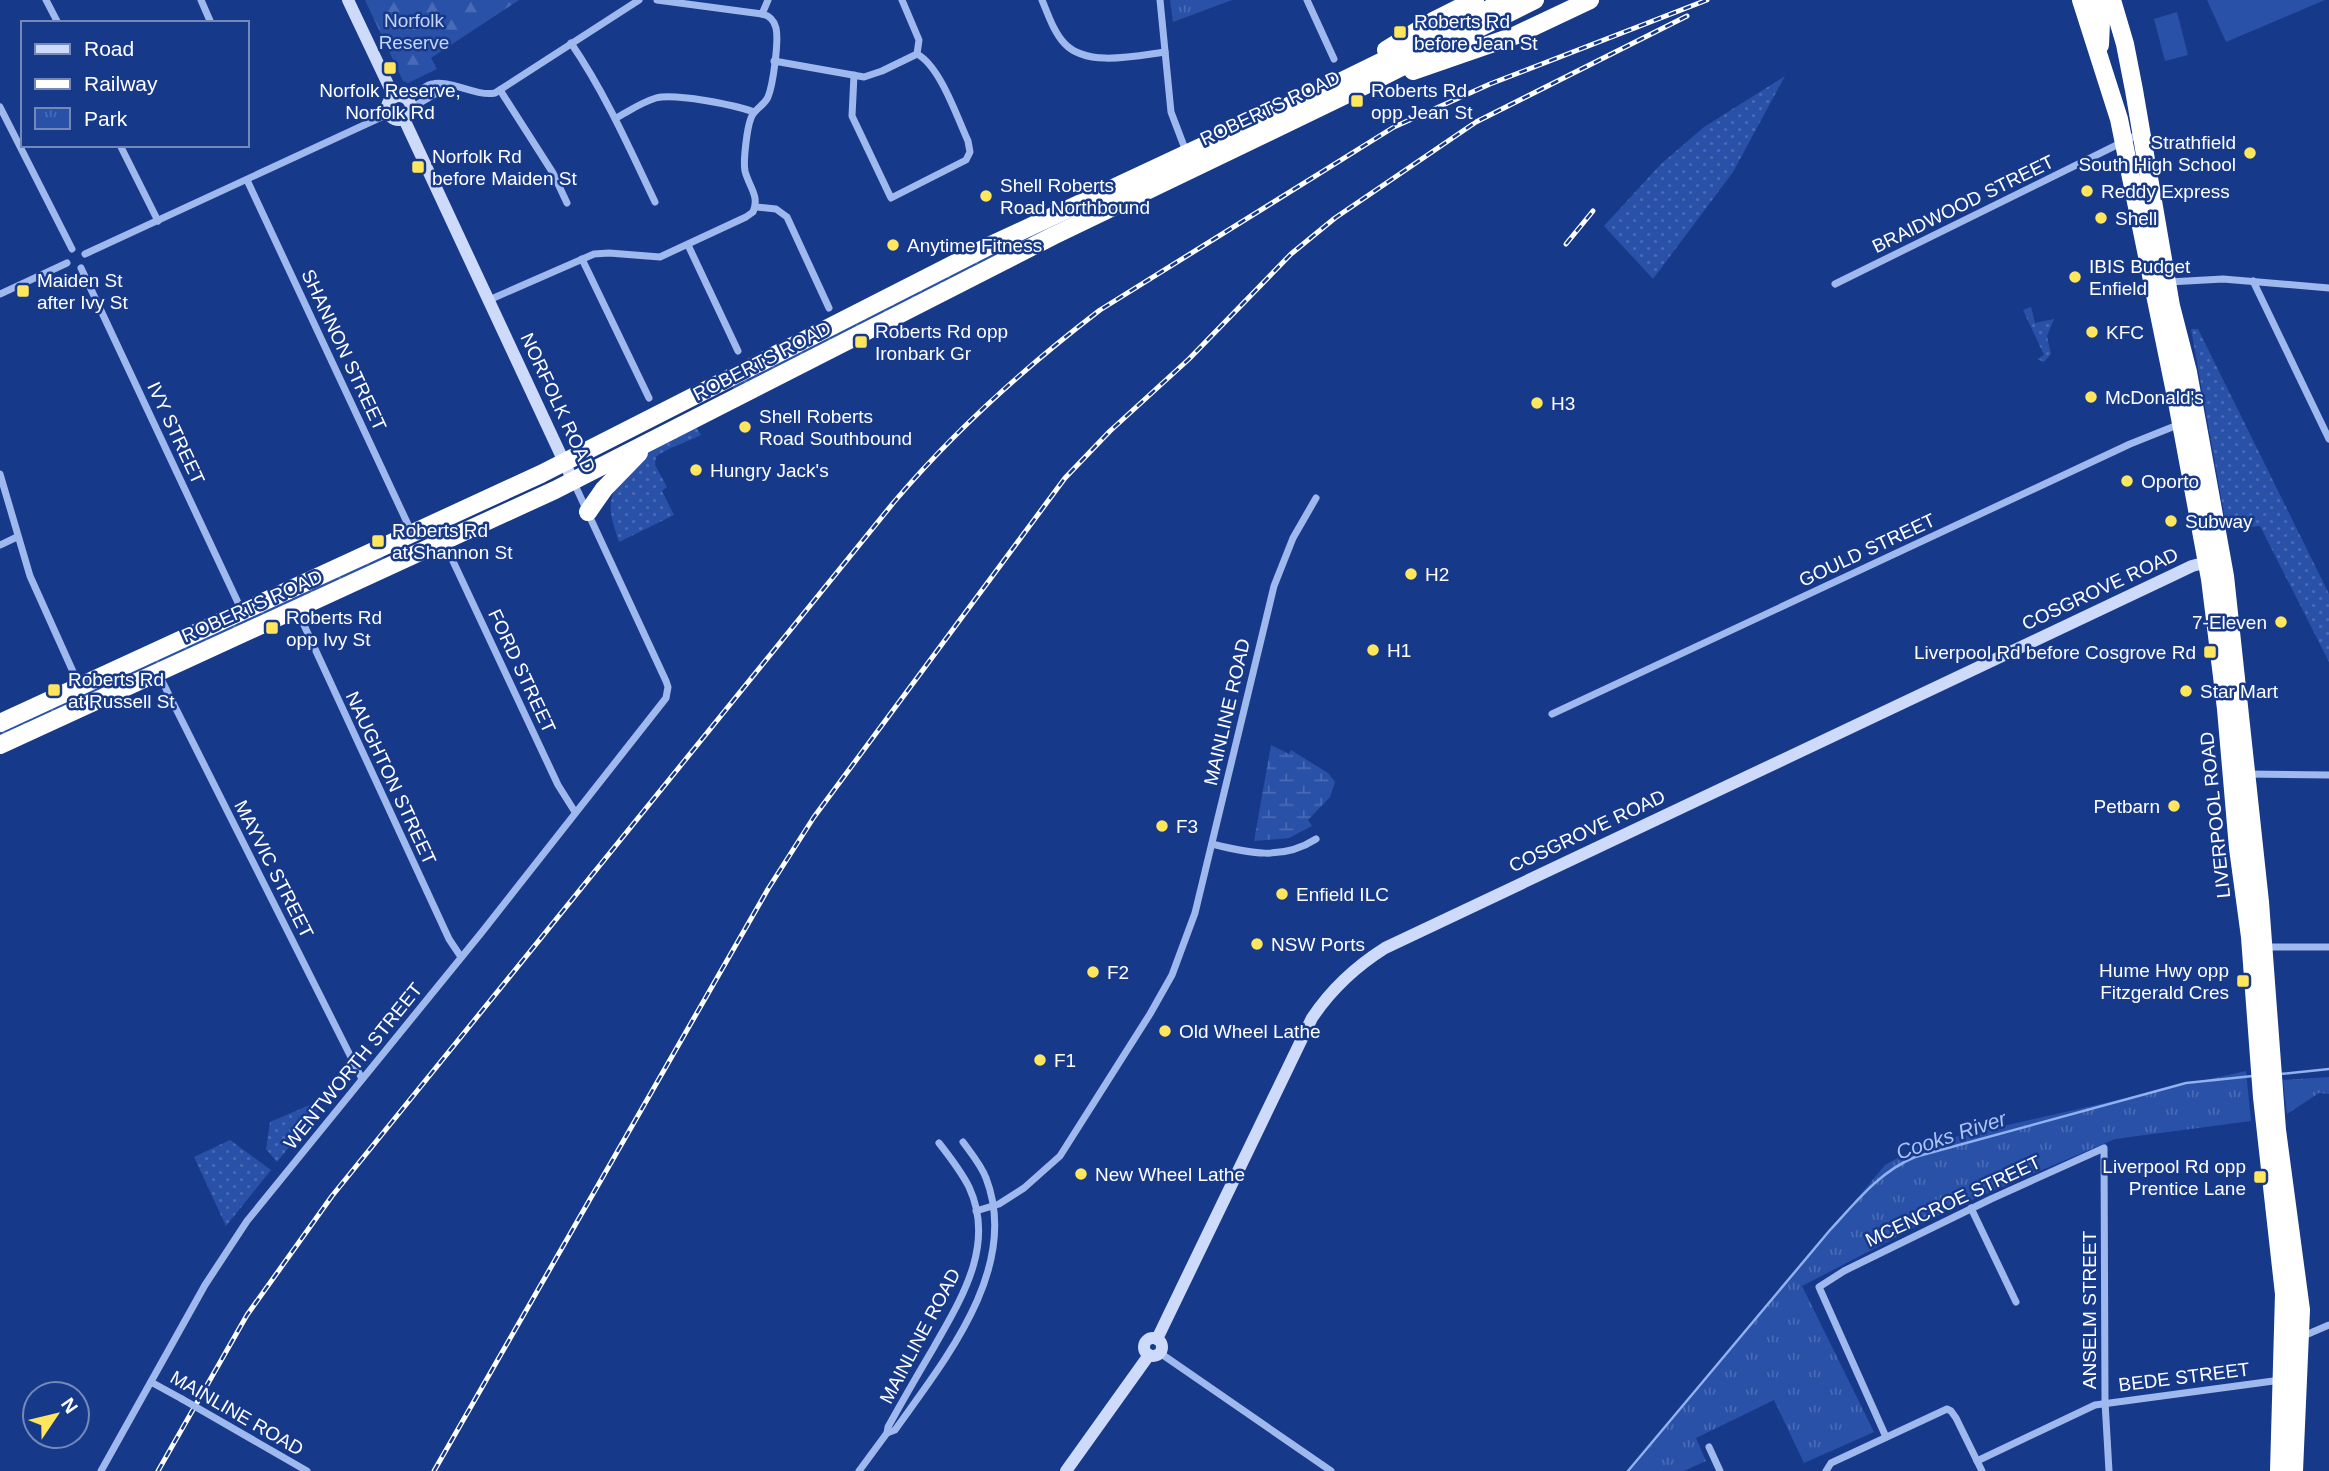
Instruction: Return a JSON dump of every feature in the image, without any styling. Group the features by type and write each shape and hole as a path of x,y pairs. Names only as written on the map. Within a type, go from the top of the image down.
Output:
{"highway":[{"name":"ROBERTS ROAD","path":"0,723 564,463 967,257 1356,90 1481,13 1507,0"},
{"name":"ROBERTS ROAD","path":"0,745 573,481 1053,236 1340,82 1408,35 1535,0"},
{"path":"1356,90 1491,45 1590,0"},
{"name":"LIVERPOOL ROAD","path":"2081,0 2113,94 2189,423"},
{"path":"2094,0 2101,22 2099,55"},
{"name":"LIVERPOOL ROAD","path":"2112,0 2125,44 2142,133 2189,423 2215,560 2239,774 2264,947 2268,1098 2285,1313 2292,1340 2282,1380 2279,1471"},
{"path":"588,512 604,489 648,443"},
{"name":"LIVERPOOL ROAD","path":"2239,774 2250,937 2265,1052"},
{"name":"LIVERPOOL ROAD","path":"2268,1098 2298,1283 2292,1340 2294,1471"}],"main road":[{"path":"348,0 394,97"},
{"path":"402,96 408,109 394,119 388,114 387,106 394,97 402,96"},
{"name":"NORFOLK ROAD","path":"408,109 489,300 573,481"},
{"name":"COSGROVE ROAD","path":"1066,1471 1156,1349 1312,1018 1335,987 1355,968 1385,948 2169,577 2215,560"}],"street":[{"path":"46,0 57,21"},
{"path":"408,109 432,84 490,95 639,0"},
{"path":"489,300 582,259 604,253 654,258 688,245 746,218 753,212 756,206 755,194 744,166 749,125 754,112 767,98 774,61 776,27 771,18 762,14 657,0"},
{"path":"762,14 768,0"},
{"path":"902,0 919,40 917,54"},
{"path":"1042,0 1061,40 1083,56 1097,58 1165,52"},
{"path":"1160,0 1171,112 1189,161"},
{"path":"1307,0 1334,59"},
{"path":"204,1 210,21"},
{"path":"571,43 616,118 655,202"},
{"path":"774,61 854,75 874,75 917,54"},
{"path":"854,75 852,116 891,198 963,163 970,152 968,141 934,70 926,59 917,54"},
{"path":"500,90 553,173 567,203"},
{"path":"616,118 663,97 734,106 754,112"},
{"path":"0,107 72,250"},
{"path":"85,254 388,114"},
{"name":"BRAIDWOOD STREET","path":"1835,284 2142,133"},
{"path":"121,147 158,221"},
{"name":"SHANNON STREET","path":"247,180 412,533"},
{"path":"756,206 784,213 829,308"},
{"path":"688,245 738,351"},
{"path":"78,249 85,254 85,264 81,268 71,268 67,263 67,254 72,250 78,249"},
{"path":"582,259 649,398"},
{"path":"0,294 67,263"},
{"name":"IVY STREET","path":"81,268 243,612"},
{"path":"2168,282 2208,279 2329,288"},
{"path":"2253,281 2329,439"},
{"name":"GOULD STREET","path":"1552,714 2130,444 2189,423"},
{"path":"0,474 30,576 80,686"},
{"name":"NORFOLK ROAD","path":"573,481 666,681 667,694 662,704"},
{"name":"MAINLINE ROAD","path":"976,1211 992,1206 1024,1188 1060,1156 1172,975 1195,913 1274,586 1293,538 1316,498"},
{"path":"0,545 17,537"},
{"name":"FORD STREET","path":"444,541 558,785 575,813"},
{"name":"NAUGHTON STREET","path":"296,609 449,939 461,957"},
{"name":"MAYVIC STREET","path":"158,672 362,1079"},
{"name":"WENTWORTH STREET","path":"101,1471 223,1256 247,1221 662,704"},
{"path":"2239,774 2329,775"},
{"path":"1212,844 1269,854 1295,849 1316,839"},
{"path":"2264,947 2329,947"},
{"name":"MAINLINE ROAD","path":"887,1433 895,1430 937,1371 975,1306 992,1264 995,1232 986,1179 963,1142"},
{"name":"MAINLINE ROAD","path":"859,1471 887,1433 968,1284 976,1260 979,1232 970,1189 939,1143"},
{"name":"MCENCROE STREET","path":"1886,1437 1819,1287 1844,1271 1971,1208 2104,1148"},
{"name":"ANSELM STREET","path":"2104,1148 2105,1402 2109,1471"},
{"path":"1971,1208 2016,1302"},
{"path":"2292,1340 2329,1325"},
{"path":"1156,1349 1331,1471"},
{"name":"BEDE STREET","path":"1977,1461 2105,1402 2282,1380"},
{"name":"MAINLINE ROAD","path":"151,1382 307,1471"},
{"path":"1826,1471 1831,1463 1941,1411 1950,1410 1982,1471"},
{"path":"1709,1447 1720,1471"}],"green space":[{"name":"Norfolk Reserve","path":"365,0 519,0 431,58 437,69 408,83 403,81"},
{"path":"1170,0 1232,0 1173,22"},
{"path":"2207,0 2325,0 2226,42"},
{"path":"2177,12 2188,55 2165,61 2154,19"},
{"path":"1785,76 1733,172 1653,279 1604,226 1661,164 1704,127"},
{"path":"1089,207 1090,210 734,390 732,386 998,250"},
{"path":"2031,307 2035,323 2054,319 2047,336 2051,354 2044,362 2037,359 2044,355 2023,310"},
{"path":"2191,329 2198,329 2329,594 2329,662 2260,526 2227,530"},
{"path":"696,427 701,435 656,457 655,465 667,487 662,491 674,515 619,542 611,510 614,492 608,488 644,455"},
{"path":"382,555 385,560 0,737 0,730"},
{"path":"1271,745 1289,754 1291,750 1328,773 1335,782 1330,797 1308,820 1312,826 1289,838 1254,841"},
{"path":"2246,1071 2251,1121 2115,1139 1953,1208 1802,1286 1874,1432 1804,1463 1774,1400 1696,1438 1706,1461 1684,1471 1630,1471 1885,1165 1920,1145"},
{"path":"2329,1077 2329,1094 2319,1093 2287,1114 2283,1080"},
{"path":"312,1104 321,1108 277,1162 266,1149 270,1122"},
{"path":"230,1140 271,1170 226,1226 194,1157"}],"waterway":[{"name":"Cooks River","path":"2280,1074 2329,1069"},
{"name":"Cooks River","path":"1628,1471 1830,1230 1869,1189 1902,1163 1915,1157 2186,1083 2253,1076"}],"railway":[{"path":"158,1471 247,1315 332,1196 894,502 942,449 992,400 1100,310 1394,127 1490,84 1707,0"},
{"path":"434,1471 768,889 814,817 1065,478 1110,431 1189,359 1291,254 1335,218 1476,122 1687,16"},
{"path":"1566,244 1593,211"}],"place":[{"name":"Roberts Rd before Jean St","path":"1400,32"},
{"name":"Norfolk Reserve, Norfolk Rd","path":"390,68"},
{"name":"Roberts Rd opp Jean St","path":"1357,101"},
{"name":"Strathfield South High School","path":"2250,153"},
{"name":"Norfolk Rd before Maiden St","path":"418,167"},
{"name":"Reddy Express","path":"2087,191"},
{"name":"Shell Roberts Road Northbound","path":"986,196"},
{"name":"Shell","path":"2101,218"},
{"name":"Anytime Fitness","path":"893,245"},
{"name":"IBIS Budget Enfield","path":"2075,277"},
{"name":"Maiden St after Ivy St","path":"23,291"},
{"name":"KFC","path":"2092,332"},
{"name":"Roberts Rd opp Ironbark Gr","path":"861,342"},
{"name":"McDonald's","path":"2091,397"},
{"name":"H3","path":"1537,403"},
{"name":"Shell Roberts Road Southbound","path":"745,427"},
{"name":"Hungry Jack's","path":"696,470"},
{"name":"Oporto","path":"2127,481"},
{"name":"Subway","path":"2171,521"},
{"name":"Roberts Rd at Shannon St","path":"378,541"},
{"name":"H2","path":"1411,574"},
{"name":"7-Eleven","path":"2281,622"},
{"name":"Roberts Rd opp Ivy St","path":"272,628"},
{"name":"H1","path":"1373,650"},
{"name":"Liverpool Rd before Cosgrove Rd","path":"2210,652"},
{"name":"Roberts Rd at Russell St","path":"54,690"},
{"name":"Star Mart","path":"2186,691"},
{"name":"Petbarn","path":"2174,806"},
{"name":"F3","path":"1162,826"},
{"name":"Enfield ILC","path":"1282,894"},
{"name":"NSW Ports","path":"1257,944"},
{"name":"F2","path":"1093,972"},
{"name":"Hume Hwy opp Fitzgerald Cres","path":"2243,981"},
{"name":"Old Wheel Lathe","path":"1165,1031"},
{"name":"F1","path":"1040,1060"},
{"name":"New Wheel Lathe","path":"1081,1174"},
{"name":"Liverpool Rd opp Prentice Lane","path":"2260,1177"}]}
